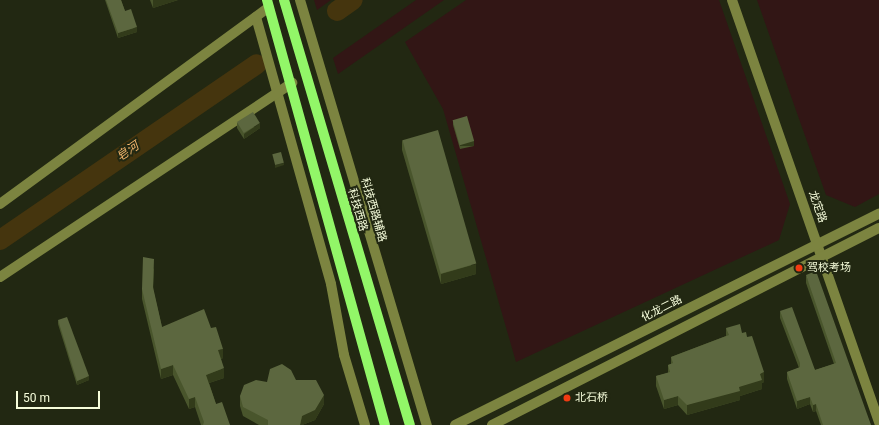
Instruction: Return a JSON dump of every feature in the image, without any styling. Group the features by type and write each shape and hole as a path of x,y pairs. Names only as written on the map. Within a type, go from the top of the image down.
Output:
{"main road":[{"name":"科技西路","path":"284,0 410,425"},
{"path":"268,4 292,83 385,425"}],"street":[{"name":"科技西路辅路","path":"300,0 427,425"},
{"name":"龙定路","path":"732,0 879,422"},
{"path":"0,204 256,17 268,4"},
{"path":"256,17 331,284 344,355 365,425"},
{"path":"0,277 292,83"},
{"name":"化龙二路","path":"455,425 879,214"},
{"path":"492,425 879,228"}],"shaded area":[{"path":"314,0 331,0 317,10"},
{"path":"416,0 444,0 338,74 333,58"},
{"path":"466,0 719,0 790,204 779,240 516,362 443,109 405,42"},
{"path":"757,0 879,0 879,194 855,207 826,195"}],"building":[{"path":"106,0 121,0 125,11 131,9 137,27 118,33"},
{"path":"253,112 260,123 244,133 237,122"},
{"path":"467,116 474,141 460,145 453,120"},
{"path":"438,130 476,264 441,274 402,140"},
{"path":"281,152 284,163 275,165 272,154"},
{"path":"143,257 154,259 153,287 162,327 204,309 211,328 216,327 223,349 218,350 224,368 206,375 216,404 222,402 230,425 203,425 204,422 195,397 189,399 173,365 161,369 142,289"},
{"path":"816,271 871,425 823,425 816,404 813,405 810,397 797,401 787,372 800,367 800,363 780,311 792,307 815,370 836,363 806,275"},
{"path":"67,317 89,376 77,381 58,320"},
{"path":"740,324 742,333 746,332 747,337 752,336 764,372 760,374 762,380 739,387 740,391 687,405 678,396 664,400 656,376 670,372 668,365 673,363 671,357 729,335 726,328"},
{"path":"282,364 291,370 296,380 316,380 324,395 315,410 302,416 300,425 268,425 268,420 243,407 240,396 244,385 256,380 267,382 270,369"}],"waterway":[{"name":"皂河","path":"337,11 353,0"},
{"name":"皂河","path":"0,240 257,64"}],"place":[{"name":"驾校考场","path":"799,268"},
{"name":"北石桥","path":"567,398"}]}
